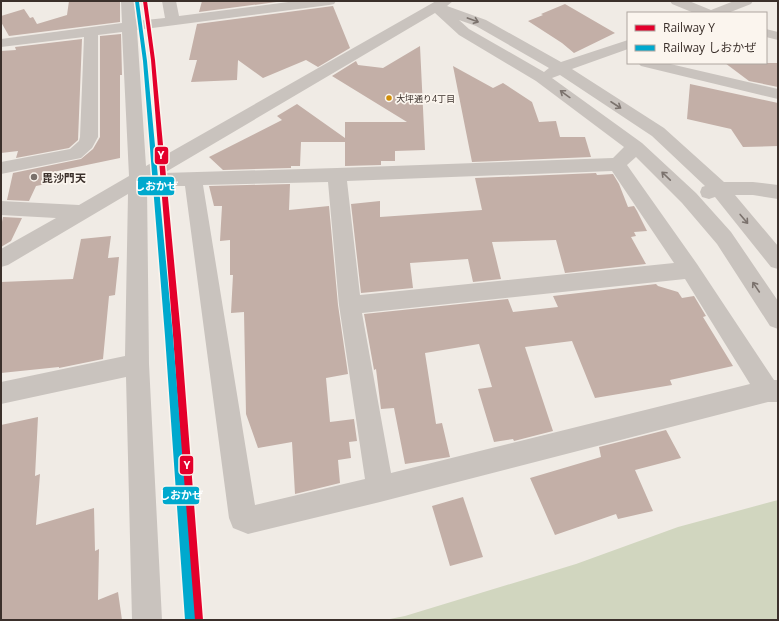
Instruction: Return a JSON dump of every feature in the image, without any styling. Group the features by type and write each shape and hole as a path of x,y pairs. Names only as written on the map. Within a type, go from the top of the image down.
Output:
{"street":[{"path":"128,1 138,180 137,364 147,620"},
{"path":"169,1 173,21"},
{"path":"1,43 330,1"},
{"path":"676,1 704,12"},
{"path":"718,12 746,1"},
{"path":"437,3 481,23 560,68 658,132 719,189 778,261"},
{"path":"437,3 464,32 542,78 636,147 689,198 724,238 778,319"},
{"path":"1,259 84,212 437,3"},
{"path":"1,168 75,154 86,144 89,137 91,32"},
{"path":"767,32 778,36"},
{"path":"542,78 560,68 627,44"},
{"path":"603,53 627,59"},
{"path":"650,64 778,94"},
{"path":"138,180 337,175 617,164 636,147"},
{"path":"193,179 243,518 248,520 380,489 772,391 617,164"},
{"path":"337,175 350,305 380,489"},
{"path":"689,198 719,189 768,190 778,192"},
{"path":"1,208 84,212"},
{"path":"350,305 690,270"},
{"path":"1,393 137,364"}],"green space":[{"path":"778,500 778,620 385,620 405,616 576,564 678,527"}],"building":[{"path":"69,1 120,1 120,22 9,36 1,22 1,16 24,9 30,18 33,17 37,24 67,15"},
{"path":"202,1 284,1 199,12"},
{"path":"565,4 615,33 574,53 562,43 528,21"},
{"path":"333,6 350,48 318,67 306,60 263,78 238,60 237,80 191,82 197,60 189,60 197,24"},
{"path":"121,34 122,75 120,75 120,158 53,172 52,178 47,179 46,184 36,186 29,201 7,200 13,173 81,159 93,149 100,137 100,36"},
{"path":"82,39 78,140 69,148 16,158 18,151 1,153 1,51 16,50 15,47"},
{"path":"420,46 425,150 395,151 395,161 381,161 381,165 345,166 345,142 301,142 300,166 291,166 291,168 223,170 209,157 282,120 277,116 297,104 345,138 345,122 407,122 332,76 356,61 358,65 383,68"},
{"path":"778,63 778,87 749,81 726,64"},
{"path":"453,66 493,88 503,83 532,102 539,122 556,121 560,137 585,137 591,157 472,162"},
{"path":"690,84 778,103 778,146 743,147 731,129 687,119"},
{"path":"596,173 597,175 613,174 619,184 628,207 634,206 637,211 647,231 634,232 636,236 631,237 646,264 565,273 556,240 492,242 501,279 473,282 468,259 410,263 413,288 361,293 351,204 380,201 380,217 482,210 475,178"},
{"path":"290,184 289,210 329,206 338,305 348,374 326,378 330,422 354,419 357,441 349,442 351,458 338,460 340,483 295,494 292,442 258,448 246,414 244,312 231,313 233,275 230,275 230,240 220,241 222,206 214,206 209,186"},
{"path":"3,217 22,218 11,241 1,247 1,227"},
{"path":"111,236 108,258 119,257 115,295 109,296 103,359 59,368 1,373 1,282 73,279 81,239"},
{"path":"656,284 678,292 682,298 694,296 706,316 703,317 733,366 670,380 672,385 595,398 572,341 525,347 553,431 514,441 513,439 494,442 478,389 492,387 479,344 425,353 436,424 442,423 450,457 405,464 394,408 381,409 376,369 374,370 364,314 508,299 513,312 558,307 553,296"},
{"path":"38,417 35,476 40,474 36,525 94,508 95,551 99,549 98,600 118,592 122,620 1,620 1,425"},
{"path":"666,430 681,458 635,470 653,511 618,519 616,514 555,535 530,478 601,457 599,447"},
{"path":"463,497 483,557 450,566 432,506"}],"rail line":[{"name":"Y","path":"145,1 153,60 177,335 198,620"},
{"name":"しおかぜ","path":"137,2 145,61 169,336 190,620"}],"place":[{"name":"大坪通り4丁目","path":"389,98"},
{"name":"毘沙門天","path":"34,177"}]}
